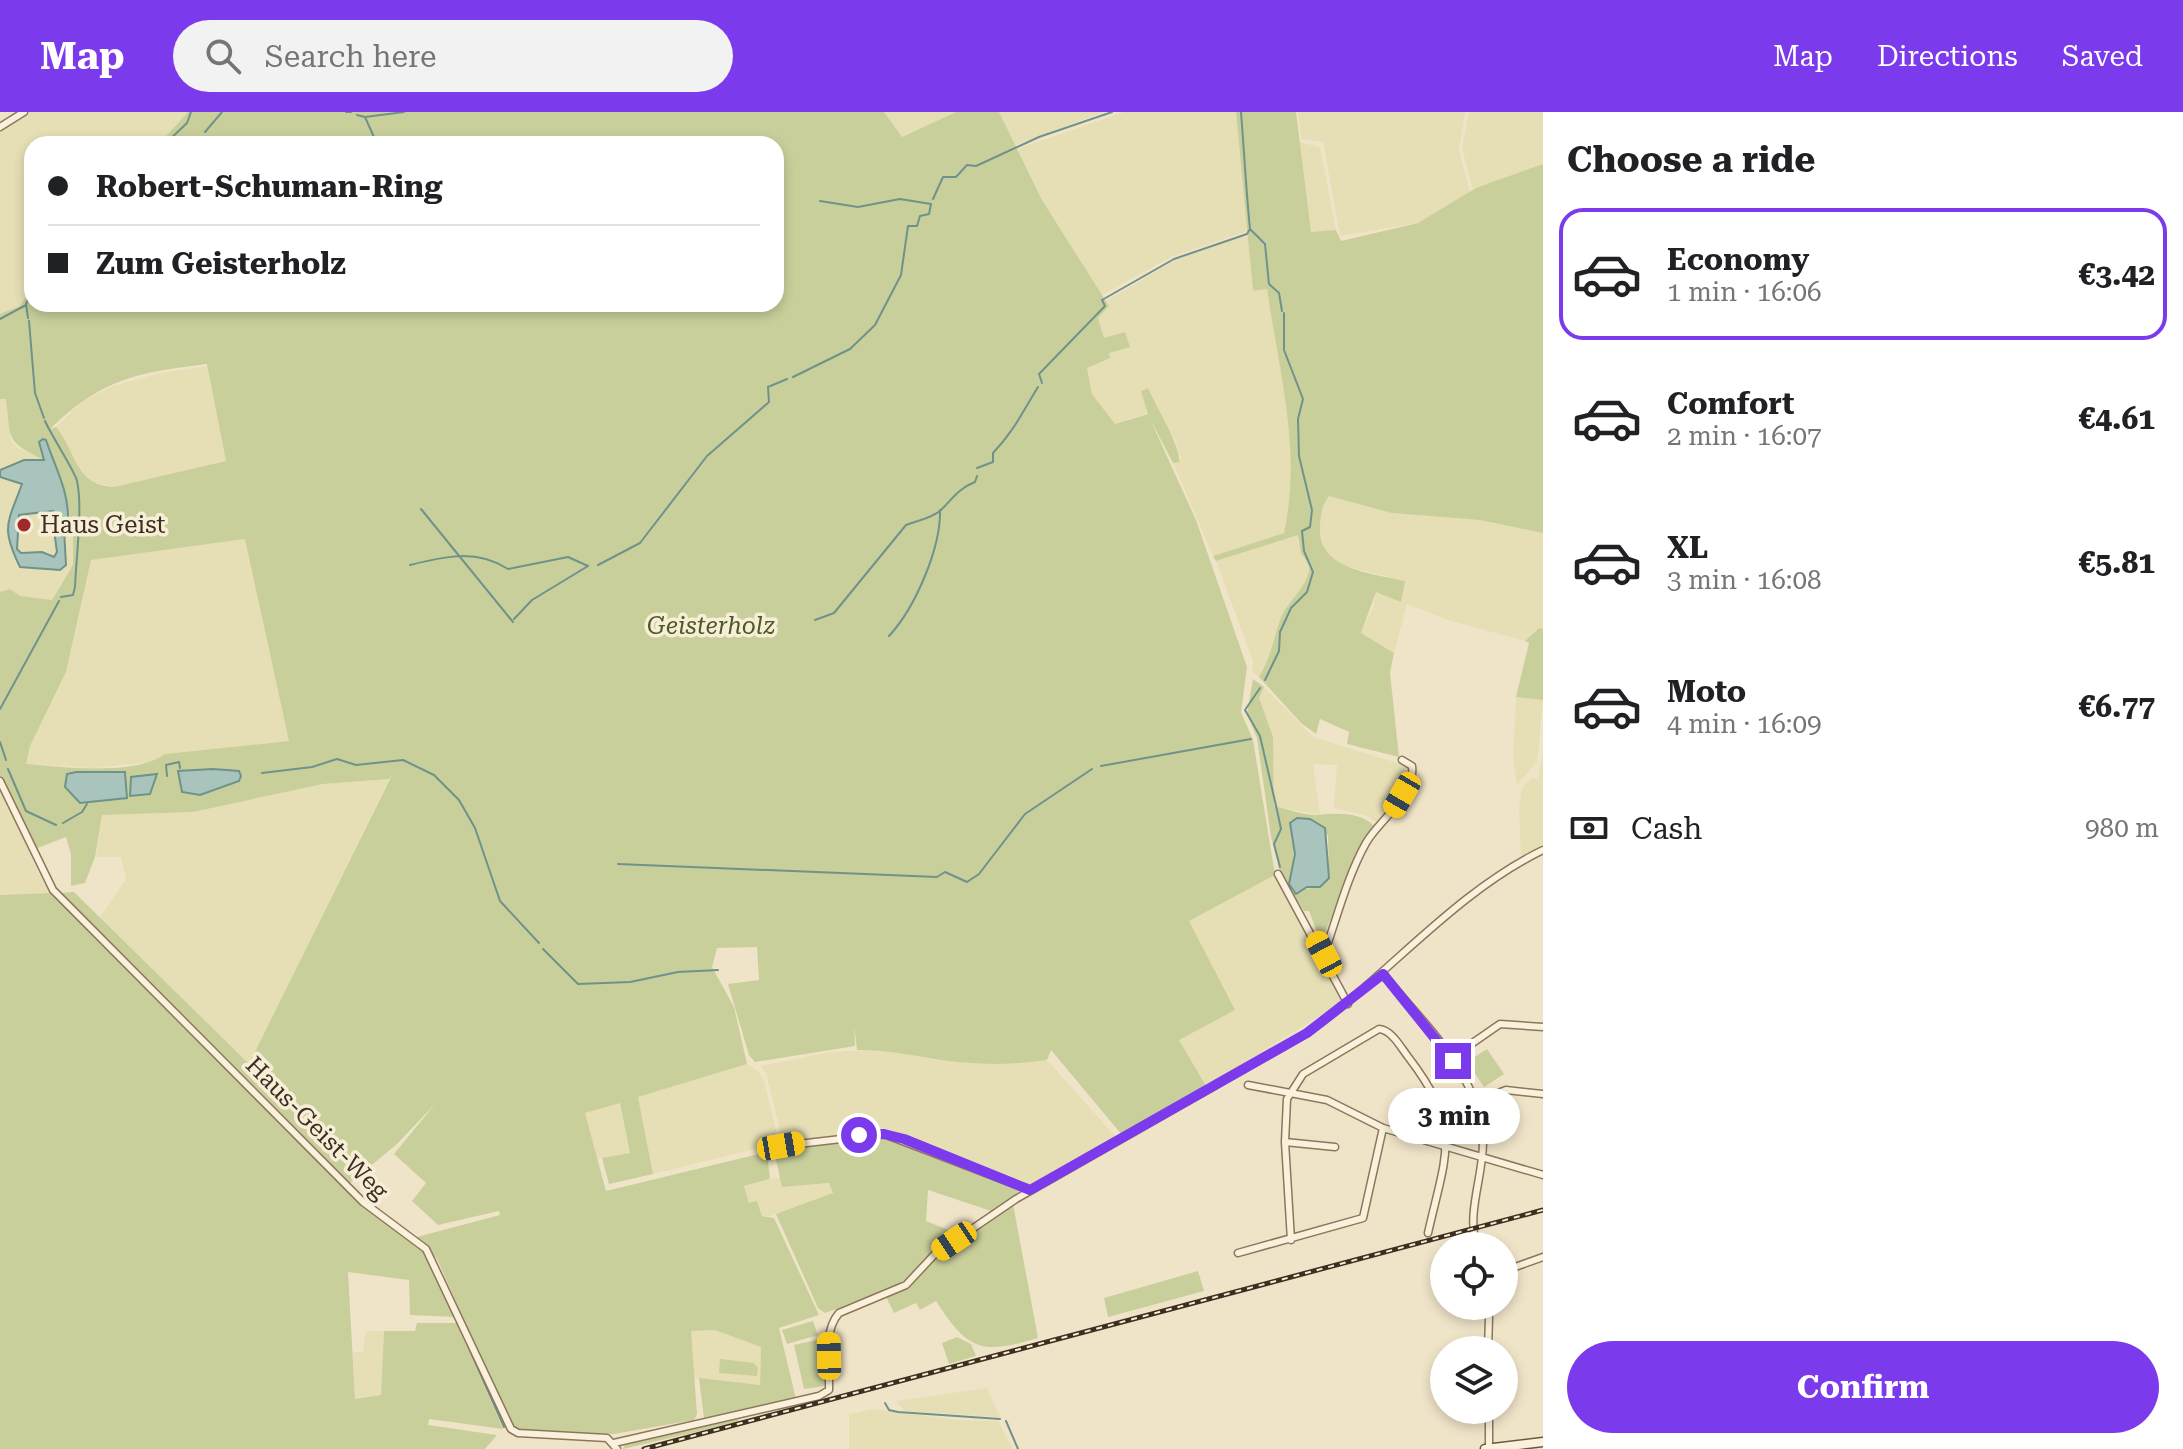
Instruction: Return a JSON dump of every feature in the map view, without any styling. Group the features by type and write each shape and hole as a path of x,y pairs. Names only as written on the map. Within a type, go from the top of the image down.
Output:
{"main road":[{"path":"1487,1449 1543,1442"}],"street":[{"path":"0,127 24,112"},
{"path":"1324,954 1365,845 1378,825 1391,815 1413,776 1412,766 1402,760"},
{"name":"Haus-Geist-Weg","path":"0,781 53,890 363,1202 426,1249 511,1429 518,1433 607,1438 616,1446"},
{"path":"616,1446 819,1396 829,1390 829,1334 831,1322 839,1313 906,1285 934,1255 1030,1190 1241,1072 1348,1004 1488,883 1543,850"},
{"path":"1278,874 1324,954 1348,1004"},
{"path":"1383,974 1451,1058 1474,1102 1481,1126 1482,1158 1471,1223 1473,1232"},
{"path":"1451,1058 1500,1024 1543,1027"},
{"path":"1291,1240 1285,1142 1285,1109 1291,1091 1303,1074 1372,1031 1384,1029 1435,1095 1446,1121 1447,1147 1428,1233"},
{"path":"1248,1085 1291,1091 1339,1105 1383,1128 1543,1175"},
{"path":"1474,1102 1506,1090 1543,1094"},
{"path":"1238,1253 1363,1218 1383,1128"},
{"path":"781,1146 884,1134 1030,1190"},
{"path":"1285,1142 1335,1147"},
{"path":"1518,1266 1543,1257"},
{"path":"1487,1449 1488,1424"}],"shaded area":[{"path":"27,112 188,112 166,136 24,136 24,300 20,306 0,314 0,129"},
{"path":"884,112 956,112 902,137"},
{"path":"999,112 1104,112 1015,145"},
{"path":"1124,112 1236,112 1248,231 1171,257 1102,295 1042,200 1017,149"},
{"path":"1298,112 1465,112 1459,150 1470,192 1418,223 1340,236 1323,142 1301,139"},
{"path":"1469,112 1543,112 1543,164 1473,190 1462,148"},
{"path":"1297,138 1302,143 1320,147 1336,230 1311,232"},
{"path":"1239,237 1248,237 1253,291 1267,289 1287,399 1292,495 1284,533 1213,556 1173,463 1181,459 1177,444 1157,411 1141,391 1148,413 1114,424 1092,394 1087,368 1110,358 1097,318 1109,306 1106,301 1175,260"},
{"path":"208,366 226,461 114,487 88,481 75,466 56,427 83,401 113,386 160,373"},
{"name":"Haus Geist","path":"6,398 11,441 16,447 54,464 73,536 73,565 52,600 20,596 10,589 0,592 0,399"},
{"path":"1329,495 1392,513 1480,520 1543,533 1543,629 1539,628 1525,641 1448,620 1407,604 1394,653 1361,633 1373,607 1376,591 1405,581 1341,565 1327,553 1319,532 1321,507"},
{"path":"1298,535 1301,553 1310,566 1308,583 1280,621 1272,655 1259,677 1252,672 1253,661 1216,561"},
{"path":"246,539 289,741 166,754 155,762 93,768 26,764 30,746 66,672 91,560"},
{"path":"1264,687 1313,737 1410,767 1411,775 1389,814 1378,823 1365,815 1334,808 1337,765 1313,764 1320,815 1274,806 1274,762 1259,698"},
{"path":"1516,697 1543,700 1537,762 1517,785 1513,758"},
{"path":"1543,754 1543,845 1521,856 1519,809 1522,787 1532,778 1538,779"},
{"path":"389,779 249,1065 99,919 126,879 121,857 96,857 102,815 193,812 323,784"},
{"path":"0,786 39,875 50,893 0,895"},
{"path":"1275,875 1344,1001 1206,1086 1179,1040 1229,1012 1189,921"},
{"path":"884,1049 969,1063 1019,1064 1047,1060 1116,1137 1030,1186 884,1129 783,1142 766,1073 760,1066 830,1052"},
{"path":"747,1064 758,1071 764,1080 779,1143 653,1174 638,1097"},
{"path":"620,1103 630,1153 597,1159 585,1113"},
{"path":"780,1177 783,1187 830,1183 833,1194 771,1216 762,1216 757,1201 749,1204 744,1186"},
{"path":"715,1330 761,1347 760,1385 693,1378 690,1331"},
{"path":"366,1331 384,1331 381,1395 355,1399 353,1352 363,1352"},
{"path":"987,1388 1000,1417 905,1411 896,1401"},
{"path":"873,1409 956,1420 998,1421 1013,1449 849,1449 849,1414"}],"green space":[{"name":"Geisterholz","path":"188,112 884,112 902,137 956,112 999,112 1042,200 1109,306 1098,318 1104,338 1125,332 1130,347 1109,353 1110,358 1087,368 1092,394 1115,424 1148,414 1141,391 1148,388 1179,455 1179,462 1173,463 1150,419 1196,520 1247,667 1241,712 1253,740 1275,875 1189,921 1235,1010 1179,1040 1206,1086 1122,1135 1051,1050 1047,1060 1000,1064 857,1050 854,1026 855,1046 755,1062 749,1055 728,984 759,980 757,947 717,948 712,967 734,1007 747,1064 638,1097 653,1174 609,1184 602,1158 630,1153 620,1103 585,1113 606,1191 767,1152 770,1179 744,1186 749,1203 757,1201 762,1216 774,1218 819,1315 779,1328 796,1399 704,1418 699,1378 760,1385 761,1347 715,1330 691,1331 697,1414 694,1420 614,1434 519,1431 511,1427 437,1259 417,1237 500,1215 499,1211 438,1225 412,1201 426,1183 394,1154 435,1104 397,1144 350,1183 59,893 74,892 249,1064 392,775 389,779 323,784 193,812 102,815 95,857 85,883 71,886 71,854 66,837 35,849 50,893 0,786 0,592 10,589 20,596 52,600 73,565 73,536 66,498 51,463 51,452 41,451 44,460 22,448 12,438 6,399 0,399 0,314 20,306 24,300 24,312 784,312 784,136 166,136","holes":["207,364 226,461 114,487 101,485 84,474 56,427 50,429 104,388 140,375","245,539 289,741 165,754 152,761 118,768 26,764 30,746 66,672 91,560","76,772 127,775 117,799 87,803"]},
{"path":"1236,112 1296,112 1311,232 1336,230 1341,241 1418,223 1476,188 1543,164 1543,533 1480,520 1392,513 1329,496 1322,509 1321,540 1327,552 1349,567 1405,581 1401,602 1376,592 1361,633 1394,653 1390,673 1399,757 1347,744 1349,732 1320,719 1316,734 1301,723 1259,677 1269,657 1282,615 1308,574 1310,566 1301,553 1298,535 1216,561 1213,556 1284,533 1291,472 1287,411 1267,289 1253,291"},
{"path":"1539,628 1543,629 1543,700 1516,697 1529,643 1525,641"},
{"path":"1253,679 1264,687 1259,698 1273,737 1274,806 1308,814 1355,816 1374,826 1363,844 1321,942 1309,911 1304,911 1280,872 1271,837 1257,738 1247,714","holes":["1328,835 1329,878 1320,887 1298,890 1290,884 1295,842"]},
{"path":"50,893 348,1190 422,1251 431,1262 455,1317 410,1315 409,1280 348,1272 355,1399 381,1395 384,1331 415,1331 417,1323 457,1323 503,1429 429,1419 428,1425 497,1435 485,1449 0,1449 0,895"},
{"path":"1487,1049 1504,1074 1484,1087 1467,1062"},
{"path":"884,1137 1024,1188 991,1211 928,1190 926,1221 958,1234 932,1253 905,1283 825,1313 818,1308 776,1214 833,1193 829,1183 782,1187 774,1151"},
{"path":"1013,1204 1038,1338 1003,1346 978,1345 958,1330 936,1301 920,1310 916,1303 894,1313 886,1297 909,1287 936,1257"},
{"path":"1198,1271 1204,1291 1108,1317 1104,1298"},
{"path":"813,1321 818,1335 787,1344 782,1330"},
{"path":"957,1337 971,1344 976,1356 949,1364 942,1343"},
{"path":"826,1338 825,1386 804,1389 794,1345"},
{"path":"720,1359 754,1363 758,1368 757,1376 719,1373"},
{"path":"739,1419 738,1422 623,1449 626,1441"}],"water":[{"path":"43,439 64,489 68,521 51,526 53,511 19,515 17,549 21,553 42,552 54,557 57,552 54,530 64,529 66,565 60,570 20,567 10,542 8,525 22,484 0,477 0,470 24,460 44,460 39,442"},
{"path":"178,771 239,771 241,776 239,781 200,795 182,792"},
{"path":"125,772 127,798 80,803 65,787 67,774"},
{"path":"157,774 150,794 130,796 131,777"},
{"path":"1297,818 1310,819 1325,828 1329,878 1320,887 1307,887 1296,894 1289,884 1295,854 1290,823"}],"waterway":[{"path":"173,136 187,123 191,112"},
{"path":"205,132 222,112"},
{"path":"346,112 351,112"},
{"path":"365,117 404,112"},
{"path":"933,199 943,177 956,177 967,165 976,166 1039,137 1112,112"},
{"path":"1241,112 1250,229 1265,244 1269,284 1279,293 1282,311"},
{"path":"357,115 365,117 373,136"},
{"path":"793,377 850,349 875,325 901,275 908,226 917,226 920,216 929,214 931,204 900,199 858,207 820,201"},
{"path":"1042,383 1039,374 1105,306 1102,300 1174,259 1247,234 1250,229"},
{"path":"0,319 24,306"},
{"path":"27,312 28,318"},
{"path":"1265,680 1279,651 1280,632 1291,608 1307,592 1313,572 1304,551 1302,531 1310,527 1312,510 1299,456 1298,419 1303,399 1284,350 1284,313"},
{"path":"29,321 35,393 44,418"},
{"path":"598,565 640,543 707,456 769,402 768,387 787,379"},
{"path":"977,468 993,462 993,453 1038,387"},
{"path":"45,421 76,477 79,492 75,587 73,595 61,597"},
{"path":"815,620 834,613 906,525 937,513 960,491 975,482 977,476"},
{"path":"421,509 513,622"},
{"path":"889,636 908,610 925,577 936,542 940,510"},
{"path":"410,565 460,556 485,559 508,569 568,557 588,566 532,600 514,619"},
{"path":"0,709 59,601"},
{"path":"1260,688 1245,710 1260,736 1277,810 1281,829 1274,844 1280,867"},
{"path":"1101,766 1251,739"},
{"path":"0,742 6,760"},
{"path":"262,773 312,767 337,759 356,765 403,760 434,775 459,800 475,828 500,901 539,943"},
{"path":"167,776 166,765 179,762 180,768"},
{"path":"8,769 26,811 56,825"},
{"path":"618,864 937,877 945,872 967,882 979,874 1025,814 1092,769"},
{"path":"63,823 82,812 87,804"},
{"path":"543,949 578,984 630,982 678,972 718,970"},
{"path":"468,1346 504,1427"},
{"path":"885,1403 889,1410 898,1412 1000,1419"},
{"path":"1006,1421 1018,1449"}],"railway":[{"path":"644,1449 1543,1210"}],"place":[{"name":"Haus Geist","path":"24,525"}],"route":[{"path":"859,1135 884,1134 904,1139 1030,1190 1307,1033 1383,974 1453,1061"}]}
